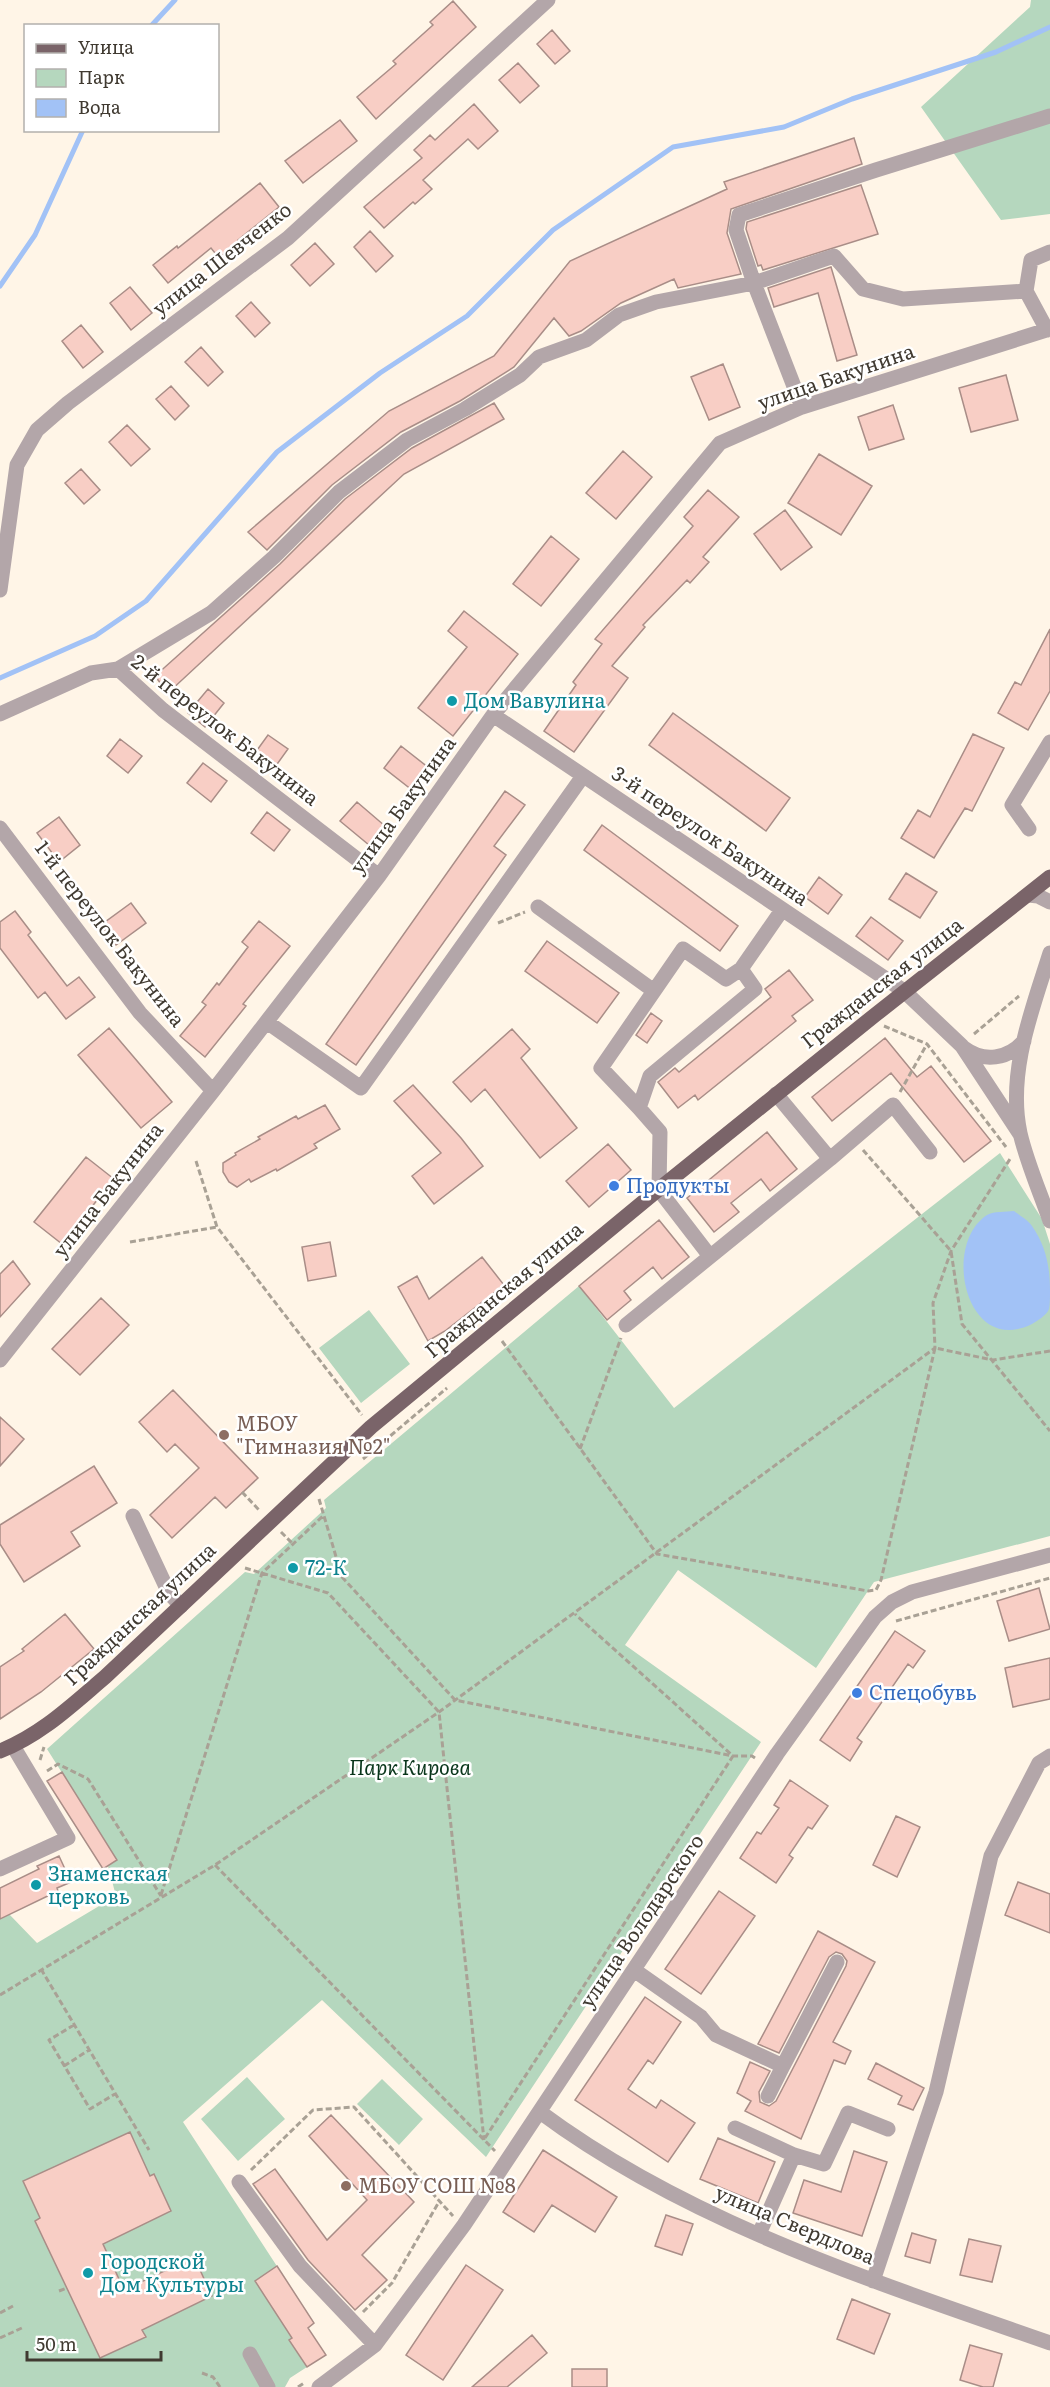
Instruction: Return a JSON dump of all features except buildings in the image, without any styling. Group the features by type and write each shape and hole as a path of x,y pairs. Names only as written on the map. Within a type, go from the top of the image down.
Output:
{"main road":[{"name":"Гражданская улица","path":"6,1748 38,1732 63,1713 372,1427 776,1094 1050,877"}],"street":[{"name":"улица Шевченко","path":"0,591 17,465 37,430 68,403 288,238 548,0"},
{"path":"802,407 736,230 739,215 1050,116"},
{"path":"1048,330 1026,291 1031,260 1050,252"},
{"path":"118,669 211,613 274,557 339,492 407,440 465,409 520,375 539,357 586,340 619,315 656,302 754,282 834,256 863,289 903,299 1026,291"},
{"name":"улица Бакунина","path":"0,1360 213,1091 379,876 493,715 720,443 802,407 1048,330"},
{"name":"2-й переулок Бакунина","path":"0,714 91,673 118,669 163,710 379,876"},
{"name":"3-й переулок Бакунина","path":"493,715 904,992 962,1046"},
{"path":"1029,829 1012,805 1050,742"},
{"path":"267,1022 361,1089 583,776"},
{"name":"1-й переулок Бакунина","path":"0,828 140,1013 213,1091"},
{"path":"1028,895 1038,896 1050,902"},
{"path":"538,907 654,991"},
{"path":"710,1255 659,1189 660,1132 600,1068 682,950 726,979 741,969 782,910"},
{"path":"1050,953 1024,1041 1016,1087 1020,1134 1050,1221"},
{"path":"639,1108 650,1076 755,989 741,969"},
{"path":"962,1046 979,1056 989,1058 1009,1053 1024,1041"},
{"path":"962,1046 1020,1134"},
{"path":"776,1094 830,1160"},
{"path":"626,1325 830,1160 893,1105 930,1152"},
{"path":"133,1516 167,1589 181,1606"},
{"name":"улица Володарского","path":"320,2387 375,2345 464,2225 777,1754 875,1617 892,1602 912,1592 1050,1555"},
{"path":"0,1869 68,1838 33,1780 6,1748"},
{"path":"873,2281 936,2092 992,1856 1039,1763 1050,1756"},
{"path":"768,2096 837,1962"},
{"path":"634,1970 701,2017 716,2035 783,2066"},
{"name":"улица Свердлова","path":"540,2112 659,2188 759,2234 873,2281 1050,2343"},
{"path":"735,2128 794,2155 824,2164 848,2113 888,2129"},
{"path":"759,2234 794,2155"},
{"path":"239,2182 300,2266 375,2345"},
{"path":"250,2354 268,2387"}],"path":[{"path":"470,935 538,907"},
{"path":"962,1046 991,1018 1042,978"},
{"path":"875,1015 886,1028 927,1044 1006,1147"},
{"path":"893,1105 927,1044"},
{"path":"854,1140 951,1251 962,1324 1050,1431"},
{"path":"502,1341 657,1554 868,1591 876,1590 881,1580 935,1348 933,1303 951,1251 1006,1162 1013,1156"},
{"path":"196,1161 217,1227 365,1418"},
{"path":"130,1242 217,1227"},
{"path":"580,1449 626,1325"},
{"path":"0,1995 214,1865 439,1712 935,1348 993,1360 1050,1351"},
{"path":"161,1896 262,1573 323,1516 342,1577 455,1700 733,1756 752,1756 758,1761"},
{"path":"262,1573 328,1593 439,1712 484,2140"},
{"path":"886,1623 1050,1578"},
{"path":"575,1614 733,1756"},
{"path":"484,2140 733,1756"},
{"path":"33,1780 58,1764 88,1779 161,1896"},
{"path":"214,1865 492,2148"},
{"path":"41,1969 149,2150"},
{"path":"74,2025 49,2040 64,2066 90,2109 115,2094"},
{"path":"64,2066 89,2050"},
{"path":"239,2182 313,2110 354,2107 440,2200 392,2283 353,2322"},
{"path":"60,2292 67,2288"},
{"path":"374,2301 382,2307"},
{"path":"0,2313 13,2306"},
{"path":"0,2338 24,2327"},
{"path":"202,2373 213,2377 220,2387"}],"green space":[{"path":"1031,0 1050,0 1050,214 1001,220 921,107 1030,7"},
{"name":"Парк Кирова","path":"1000,1153 1042,1219 1050,1244 1050,1536 874,1582 816,1668 678,1570 625,1645 761,1742 486,2157 322,2000 183,2122 314,2323 289,2340 307,2367 290,2378 285,2387 0,2387 0,1919 9,1914 37,1943 116,1896 108,1866 117,1860 47,1749 245,1572 254,1574 326,1508 324,1500 579,1286 674,1408"},
{"path":"369,1310 410,1364 361,1403 319,1348"},
{"path":"247,2077 285,2119 238,2161 201,2119"},
{"path":"382,2079 423,2119 399,2145 357,2104"}],"water":[{"path":"1014,1211 1030,1224 1041,1241 1048,1265 1050,1300 1048,1311 1039,1320 1009,1330 991,1325 977,1312 968,1293 964,1271 965,1249 973,1230 987,1215"}],"waterway":[{"path":"153,24 175,0"},
{"path":"0,678 95,636 146,601 277,452 380,373 467,316 553,230 673,147 784,127 852,99 996,52 1050,27"},
{"path":"0,286 35,235 82,132"}],"place":[{"name":"Дом Вавулина","path":"452,701"},
{"name":"Продукты","path":"614,1186"},
{"name":"МБОУ \"Гимназия №2\"","path":"224,1435"},
{"name":"72-К","path":"293,1568"},
{"name":"Спецобувь","path":"857,1693"},
{"name":"Знаменская церковь","path":"36,1885"},
{"name":"МБОУ СОШ №8","path":"346,2186"},
{"name":"Городской Дом Культуры","path":"88,2273"}]}
